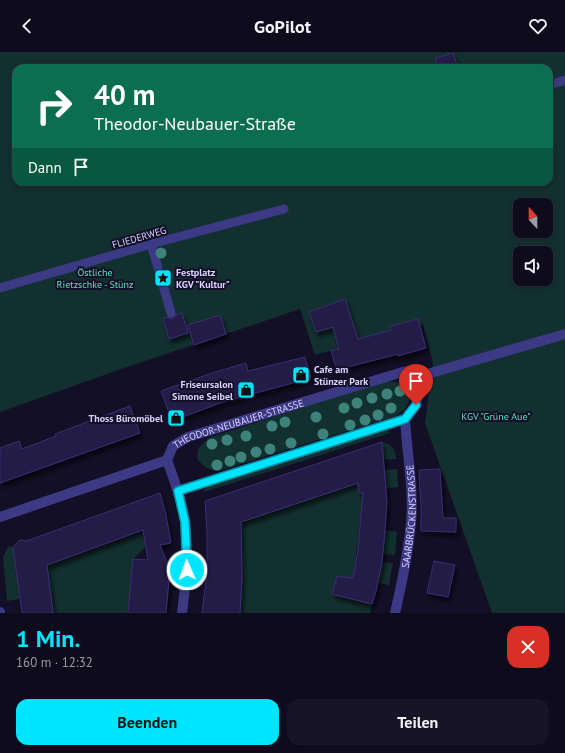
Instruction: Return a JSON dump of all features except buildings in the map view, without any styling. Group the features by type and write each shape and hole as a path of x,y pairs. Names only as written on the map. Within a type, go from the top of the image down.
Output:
{"street":[{"name":"THEODOR-NEUBAUER-STRASSE","path":"0,517 167,460 173,446 188,437 406,371 417,376 565,334"},
{"path":"178,491 405,419 416,405 419,388 417,376"},
{"name":"SAARBRÜCKENSTRASSE","path":"395,613 402,583 411,522 410,466 405,419"},
{"path":"167,460 178,491 185,522 187,570 182,613"}],"lane":[{"path":"553,84 565,80"},
{"name":"FLIEDERWEG","path":"0,288 151,244 284,209"},
{"path":"151,244 171,313"}],"green space":[{"name":"Östliche Rietzschke - Stünz","path":"0,52 565,52 565,613 492,613 425,423 433,362 423,325 315,355 300,309 124,368 0,412"},
{"path":"389,381 398,382 401,384 407,391 410,399 405,409 396,416 222,470 208,469 197,459 198,449 208,438 374,384"},
{"path":"382,430 388,430 390,433 204,492 204,489 207,486"},
{"path":"382,442 393,448 396,459 383,460"},
{"path":"397,469 398,487 386,488 384,470"},
{"path":"358,483 359,493 386,492 362,510 353,578 337,576 332,593 372,604 370,613 240,613 242,576 240,523"},
{"path":"385,530 397,532 395,555 383,554"},
{"path":"143,532 146,547 133,559 128,613 53,613 47,565"},
{"path":"13,546 20,599 7,601 3,557 8,547"},
{"path":"382,562 393,563 389,585 378,583"}],"place":[{"name":"Festplatz KGV \"Kultur\"","path":"163,278"},
{"name":"Cafe am Stünzer Park","path":"301,375"},
{"name":"Friseursalon Simone Seibel","path":"246,390"},
{"name":"Thoss Büromöbel","path":"176,418"}],"route":[{"path":"187,570 185,522 178,491 405,419 416,405"}],"park label":[{"name":"KGV \"Grüne Aue\"","path":"496,416"}]}
